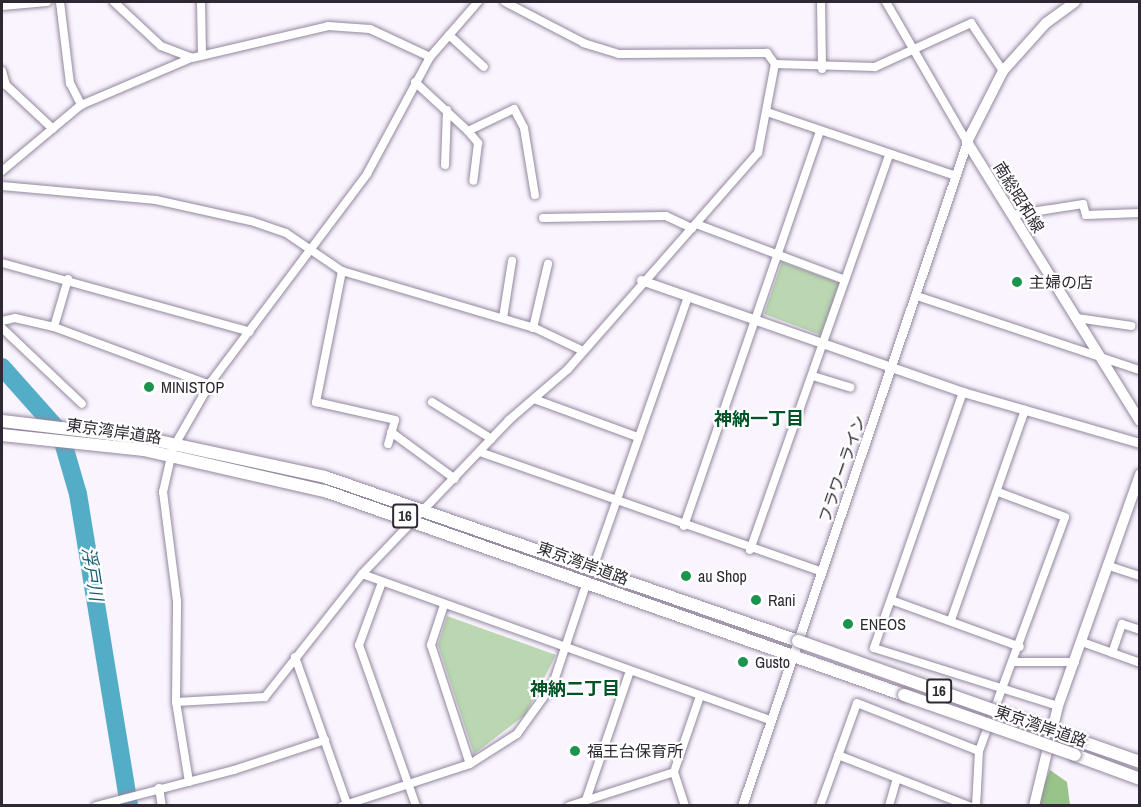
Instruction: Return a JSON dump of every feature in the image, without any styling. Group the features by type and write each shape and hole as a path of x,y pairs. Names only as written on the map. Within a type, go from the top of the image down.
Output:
{"highway":[{"name":"東京湾岸道路","path":"2,421 325,477 426,509 1140,762"},
{"name":"東京湾岸道路","path":"2,435 173,449 325,491 416,520 1140,779"}],"main road":[{"path":"967,142 1003,71 1046,23 1075,2"},
{"name":"南総昭和線","path":"967,142 1105,361 1140,422"},
{"path":"1034,806 1058,706 1140,474"}],"street":[{"path":"2,6 47,2"},
{"path":"60,2 70,83 81,105"},
{"path":"114,2 161,46 192,58"},
{"path":"201,2 201,54"},
{"path":"189,782 176,702 177,601 163,492 173,449 210,385 312,251 367,174 430,57 478,2"},
{"path":"505,2 584,43 619,54 761,51 775,64 822,69 875,67 971,23 1003,71"},
{"path":"821,2 822,69"},
{"path":"886,2 911,49 967,142"},
{"path":"2,171 81,105 201,54 328,26 370,29 430,57"},
{"path":"450,35 484,67"},
{"path":"176,702 265,697 362,574 480,452 583,351 641,280 747,171 763,143 770,113 775,64"},
{"path":"2,71 6,85 53,129"},
{"path":"416,82 478,143 473,181"},
{"path":"468,131 514,109 524,128 535,195"},
{"path":"445,165 447,110"},
{"path":"770,113 820,132 956,176"},
{"path":"684,526 820,132"},
{"name":"フラワーライン","path":"742,806 768,719 798,641 917,297 967,142"},
{"path":"750,550 825,344 889,155"},
{"path":"2,186 156,200 277,230 342,271 503,318 533,328 583,351"},
{"path":"1012,215 1083,204 1086,215 1140,213"},
{"path":"543,218 666,216 779,254 845,280"},
{"path":"503,318 512,261"},
{"path":"2,263 68,279 250,332"},
{"path":"533,328 548,264"},
{"path":"342,271 316,402 395,420 388,444"},
{"path":"54,327 68,279"},
{"path":"641,280 892,369 1140,443"},
{"path":"593,568 688,297"},
{"path":"917,297 1105,361 1140,370"},
{"path":"2,321 15,318 54,327 210,385"},
{"path":"1077,318 1131,326"},
{"path":"2,328 82,404"},
{"path":"813,376 850,387"},
{"path":"963,392 874,648 1058,706"},
{"path":"534,399 638,437"},
{"path":"432,402 492,440"},
{"path":"951,620 1025,410"},
{"path":"391,432 455,479"},
{"path":"480,452 750,550 822,572"},
{"path":"976,806 979,751 1020,647 1065,517 998,492"},
{"path":"1108,566 1140,576"},
{"path":"362,574 381,585 443,608 699,699 768,719"},
{"path":"295,657 325,740 344,805 470,764 500,748 531,719 566,651 586,582"},
{"path":"381,585 359,645 416,806"},
{"path":"891,600 1020,647"},
{"path":"443,608 431,645 470,764"},
{"path":"1112,653 1122,624 1140,630"},
{"path":"1082,642 1140,663"},
{"path":"1014,662 1075,662"},
{"path":"586,800 629,674"},
{"path":"685,806 674,772 699,699"},
{"path":"820,806 857,703 979,751"},
{"path":"96,806 108,800 189,782 325,740"},
{"path":"838,755 969,806"},
{"path":"569,806 674,772"},
{"path":"889,806 897,778"},
{"path":"156,789 162,806"}],"green space":[{"path":"782,262 840,283 821,335 764,314"},
{"path":"447,616 556,655 525,715 474,754 438,645"},
{"path":"1050,770 1067,782 1070,805 1035,806"}],"waterway":[{"name":"浮戸川","path":"2,367 60,432 78,494 129,806"}],"place":[{"name":"主婦の店","path":"1017,282"},
{"name":"MINISTOP","path":"149,387"},
{"name":"au Shop","path":"686,576"},
{"name":"Rani","path":"756,600"},
{"name":"ENEOS","path":"848,624"},
{"name":"Gusto","path":"743,662"},
{"name":"福王台保育所","path":"575,751"}],"district":[{"name":"神納一丁目","path":"759,419"},
{"name":"神納二丁目","path":"575,689"}]}
